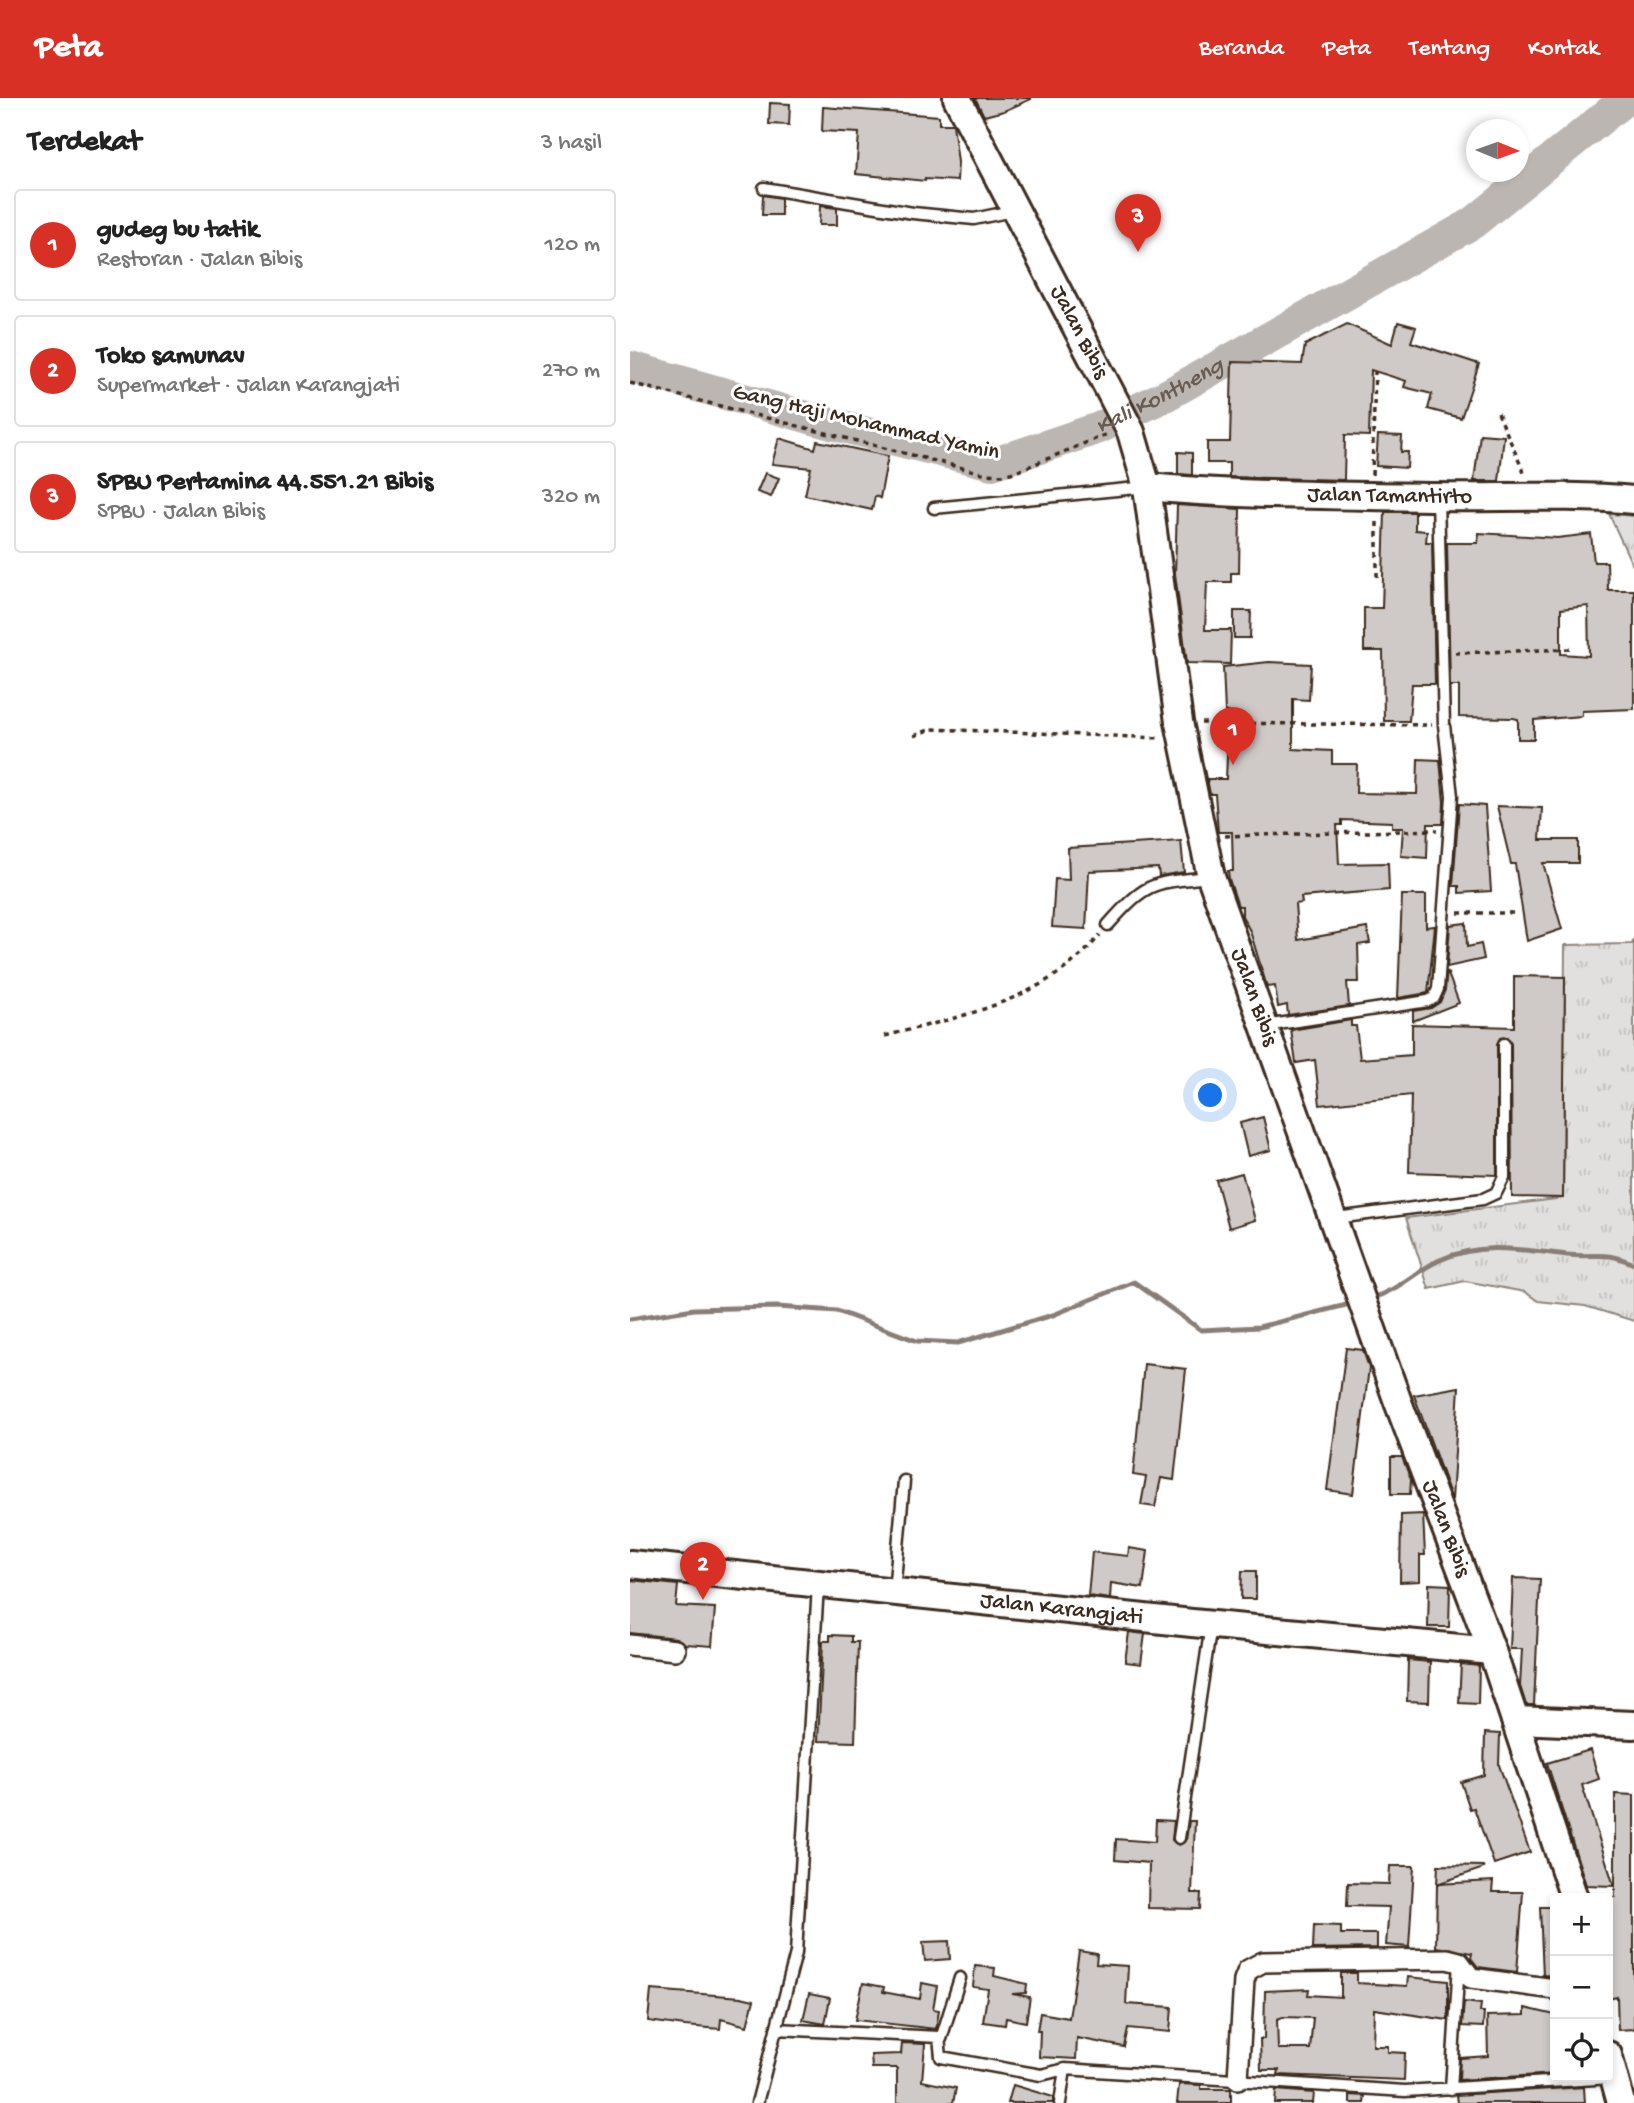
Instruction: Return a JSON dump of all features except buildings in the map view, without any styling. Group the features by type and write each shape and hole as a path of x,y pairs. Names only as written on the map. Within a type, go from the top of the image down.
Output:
{"main road":[{"name":"Jalan Bibis","path":"957,98 1128,425 1147,487 1180,731 1200,837 1211,877 1242,973 1265,1026 1492,1651 1572,1893"},
{"name":"Jalan Tamantirto","path":"1147,487 1249,493 1438,497 1533,495 1634,500"},
{"name":"Jalan Karangjati","path":"630,1564 1211,1625 1492,1651"},
{"path":"1515,1720 1634,1725"},
{"path":"1613,2077 1621,2103"}],"street":[{"path":"630,1645 675,1650"},
{"path":"1238,2079 1244,1980 1253,1966 1263,1962 1447,1959 1459,1962 1471,1979 1550,1988"}],"lane":[{"path":"764,188 912,213 974,219 1016,209"},
{"path":"934,508 1147,487"},
{"path":"1265,1026 1434,998 1438,989 1441,913 1452,796 1444,725 1438,497"},
{"path":"1108,925 1135,894 1147,887 1211,877"},
{"path":"1334,1219 1483,1199 1496,1193 1504,1177 1504,1044"},
{"path":"894,1592 904,1481"},
{"path":"757,2103 796,1953 818,1584"},
{"path":"1179,1838 1211,1625"},
{"path":"1451,2089 1459,1962"},
{"path":"960,1978 941,2039 942,2057 1041,2076 1065,2069 1405,2091 1451,2089 1550,2075"},
{"path":"776,2029 941,2039"},
{"path":"1060,2103 1065,2069"}],"path":[{"path":"1375,372 1377,577"},
{"name":"Gang Haji Mohammad Yamin","path":"630,383 996,475 1018,471 1089,439 1128,425"},
{"path":"1498,413 1533,495"},
{"path":"1443,653 1572,649"},
{"path":"914,736 931,729 1180,731 1444,725"},
{"path":"1200,837 1450,830"},
{"path":"1441,913 1514,913"},
{"path":"885,1036 995,1008 1081,958 1108,925"}],"green space":[{"path":"1609,514 1634,516 1634,567 1631,562"},
{"path":"1634,939 1634,1321 1585,1306 1538,1301 1525,1292 1465,1281 1429,1289 1406,1218 1563,1198 1565,945 1632,944"}],"waterway":[{"name":"Kali Kontheng","path":"630,367 835,425 992,464 1099,428 1167,395 1473,223 1627,98"},
{"path":"1371,1298 1390,1291 1440,1260 1471,1250 1503,1248 1607,1256 1634,1264"},
{"path":"630,1319 694,1309 777,1307 837,1311 917,1341 958,1343 1053,1315 1134,1282 1201,1330 1259,1327 1354,1303"}],"place":[{"name":"SPBU Pertamina 44.551.21 Bibis","path":"1138,252"},
{"name":"gudeg bu tatik","path":"1233,765"},
{"name":"Toko samunav","path":"703,1600"}]}
